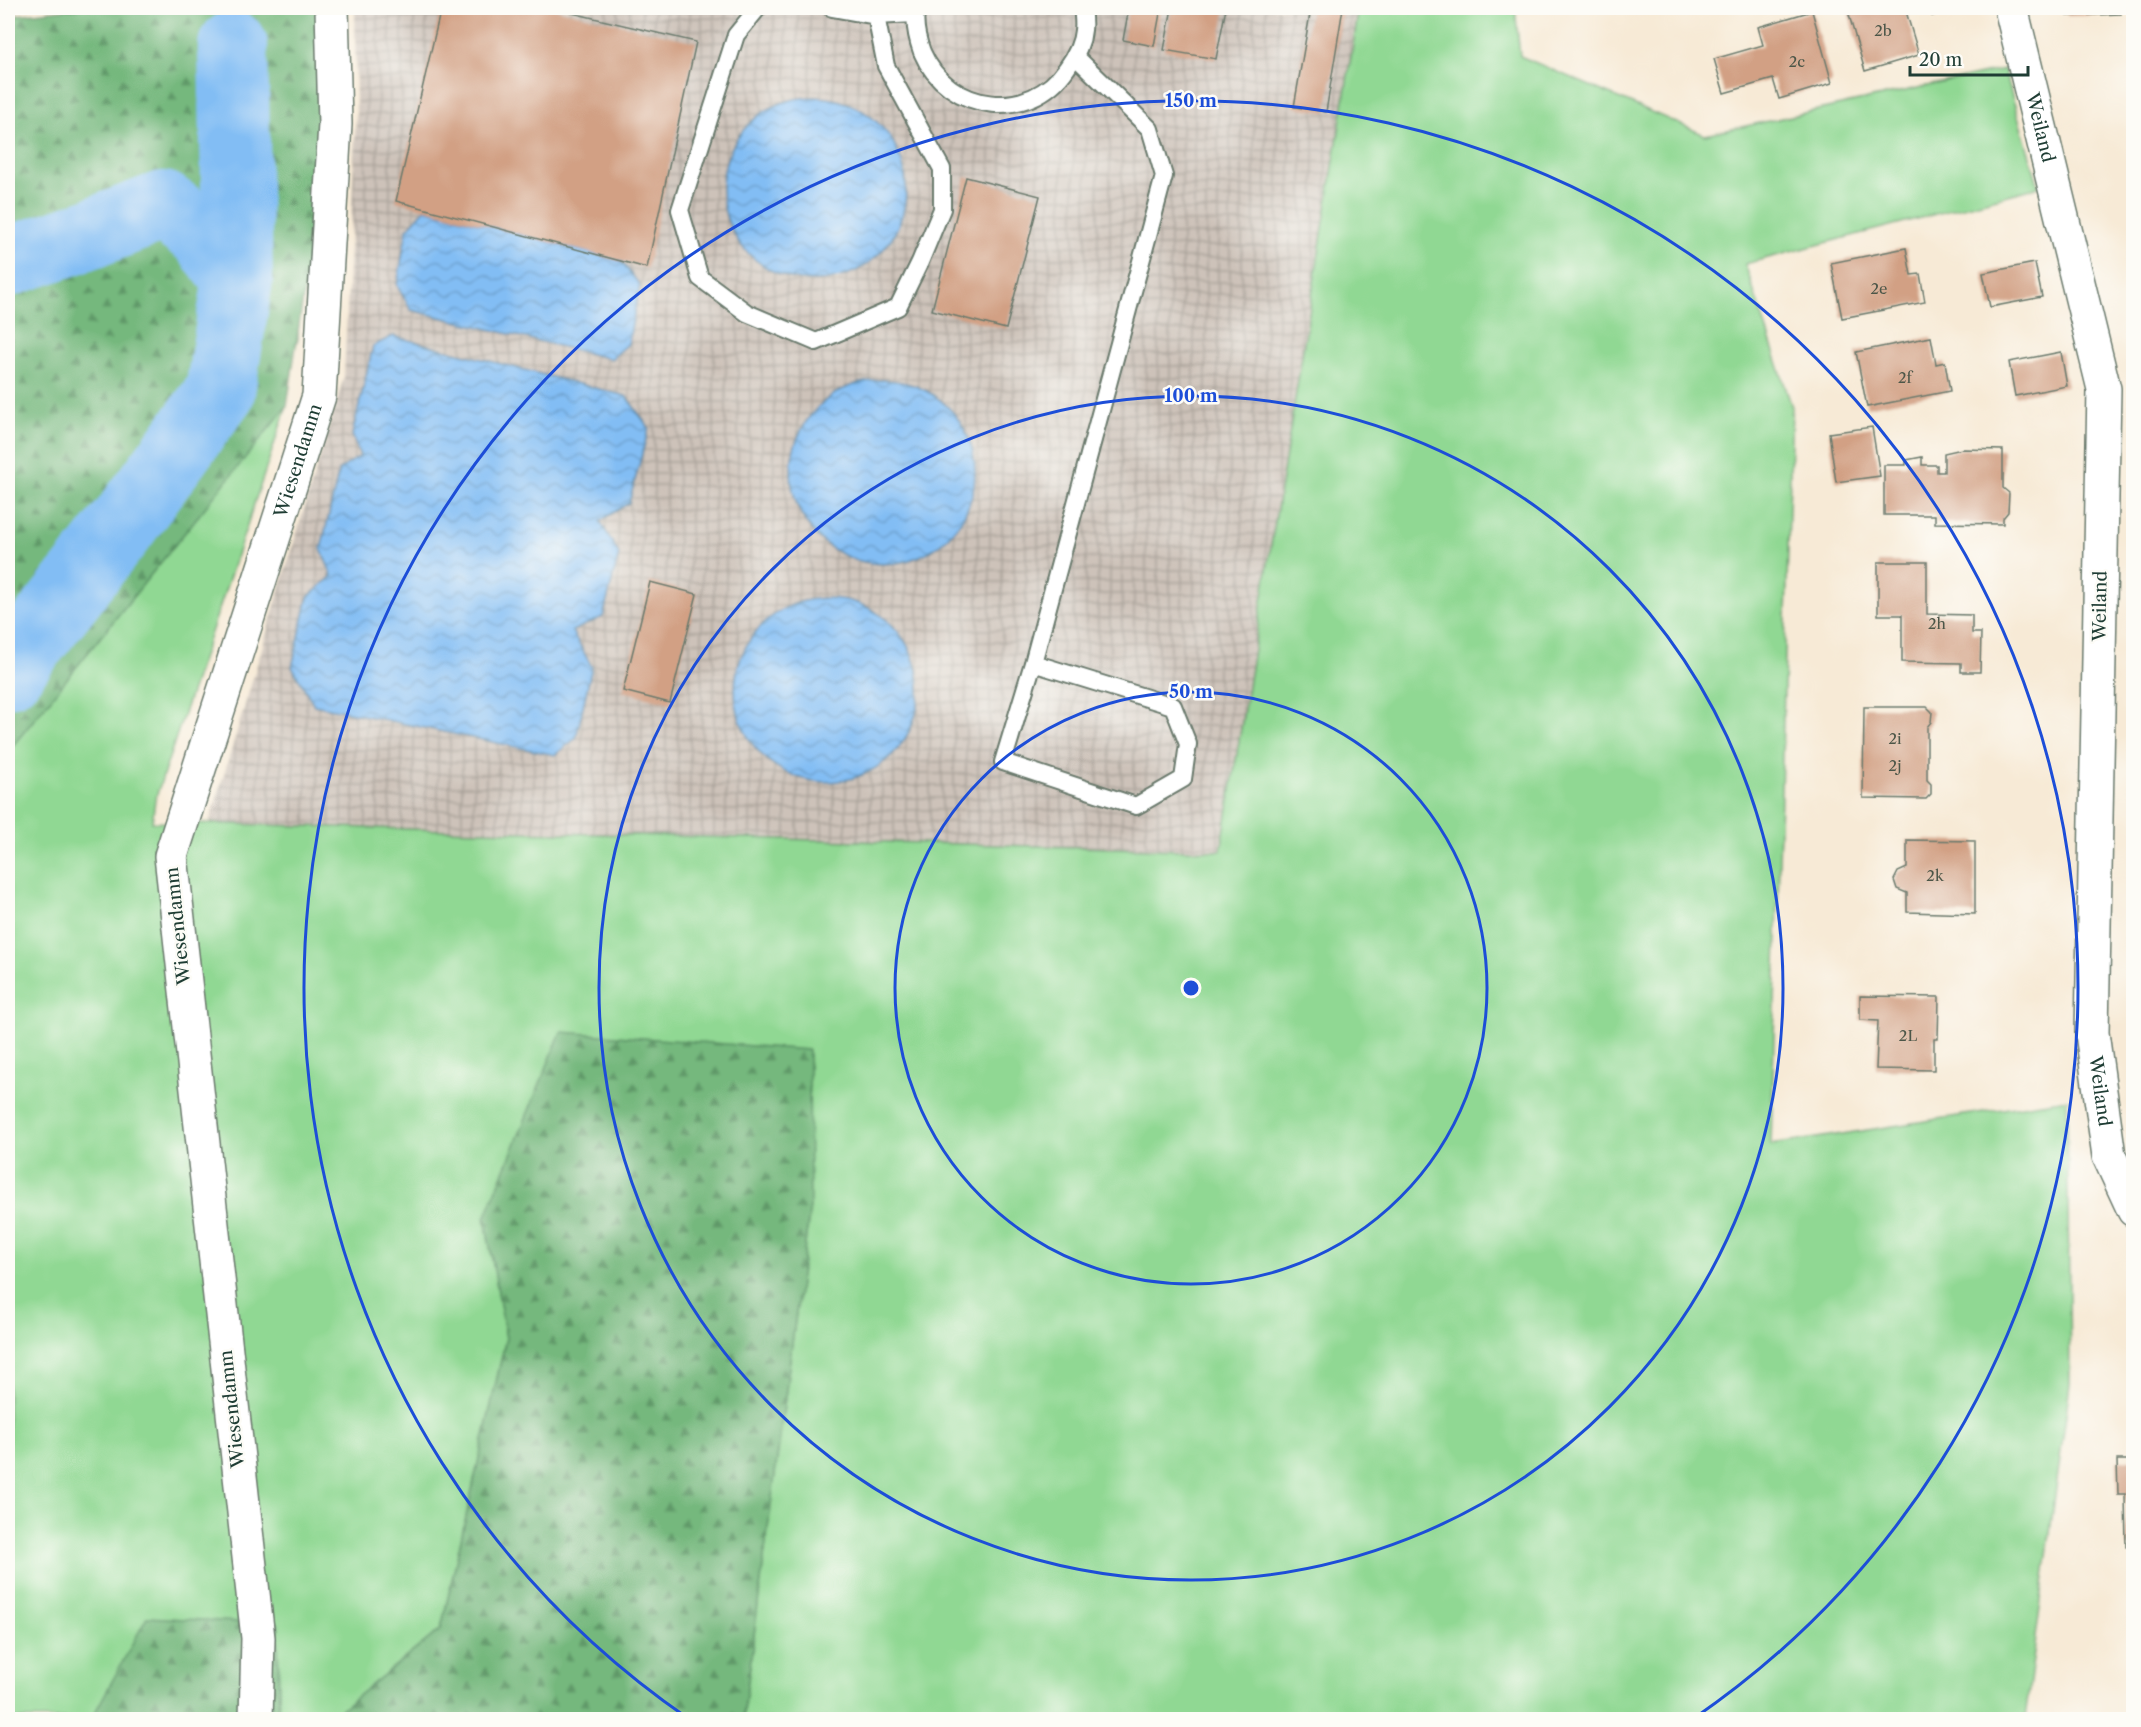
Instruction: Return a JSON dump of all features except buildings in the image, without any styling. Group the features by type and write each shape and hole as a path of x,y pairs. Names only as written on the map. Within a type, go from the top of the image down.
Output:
{"street":[{"name":"Wiesendamm","path":"256,1719 258,1638 171,856 319,396 335,124 333,8"},
{"name":"Weiland","path":"2010,8 2104,389 2092,1033 2109,1156 2133,1210"}],"lane":[{"path":"758,8 736,35 680,210 700,278 747,313 816,342 898,307 920,262 942,208 942,169 886,66 876,16"},
{"path":"832,8 876,16 916,11 917,39 927,63 944,83 965,97 990,104 1016,103 1040,94 1061,78 1076,56 1083,31 1082,8"},
{"path":"1033,663 1173,706 1188,744 1183,779 1136,806 1003,762 1033,663 1164,176 1150,129 1076,56"}],"shaded area":[{"path":"355,8 1359,8 1222,851 209,824 344,377 356,116","holes":["886,129 906,171 900,225 838,280 802,282 757,263","360,456 332,576 321,549 339,471"]}],"green space":[{"path":"77,8 323,8 329,121 287,406 8,752 8,16"},
{"path":"301,8 298,339 270,427 287,406 155,800 152,822 1221,851 1359,8 1515,8 1520,56 1705,135 2004,69 2039,187 1745,264 1792,407 1771,1145 2067,1099 2070,1384 2025,1719 743,1719 810,1206 485,1218 506,1338 441,1629 329,1719 279,1719 278,1624 241,1719 8,1719 8,37"},
{"path":"561,1032 809,1050 810,1206 743,1719 329,1719 441,1629 506,1338 485,1218"},
{"path":"147,1617 278,1624 279,1719 91,1720"}],"water":[{"path":"814,97 849,104 865,112 879,124 891,138 899,154 906,189 899,224 891,240 879,254 865,266 849,274 814,281 779,274 763,266 749,254 737,240 729,224 722,189 729,154 737,138 749,124 763,112 779,104"},
{"path":"425,209 621,261 640,285 628,344 611,359 411,310 397,285 407,229"},
{"path":"393,336 626,396 649,428 629,503 600,521 619,554 603,617 572,631 592,667 576,738 555,755 314,705 292,667 308,597 332,576 321,549 339,470 360,456 352,435 373,346"},
{"path":"883,380 918,387 948,407 968,437 975,472 968,507 948,537 918,557 883,564 848,557 818,537 798,507 791,472 798,437 818,407 848,387"},
{"path":"827,598 862,605 892,625 912,655 919,690 912,725 892,755 862,775 827,782 792,775 762,755 742,725 735,690 742,655 762,625 792,605"}],"waterway":[{"path":"8,672 123,525 220,392 238,279 233,46"},
{"path":"8,262 163,206 202,233 238,279"}]}
